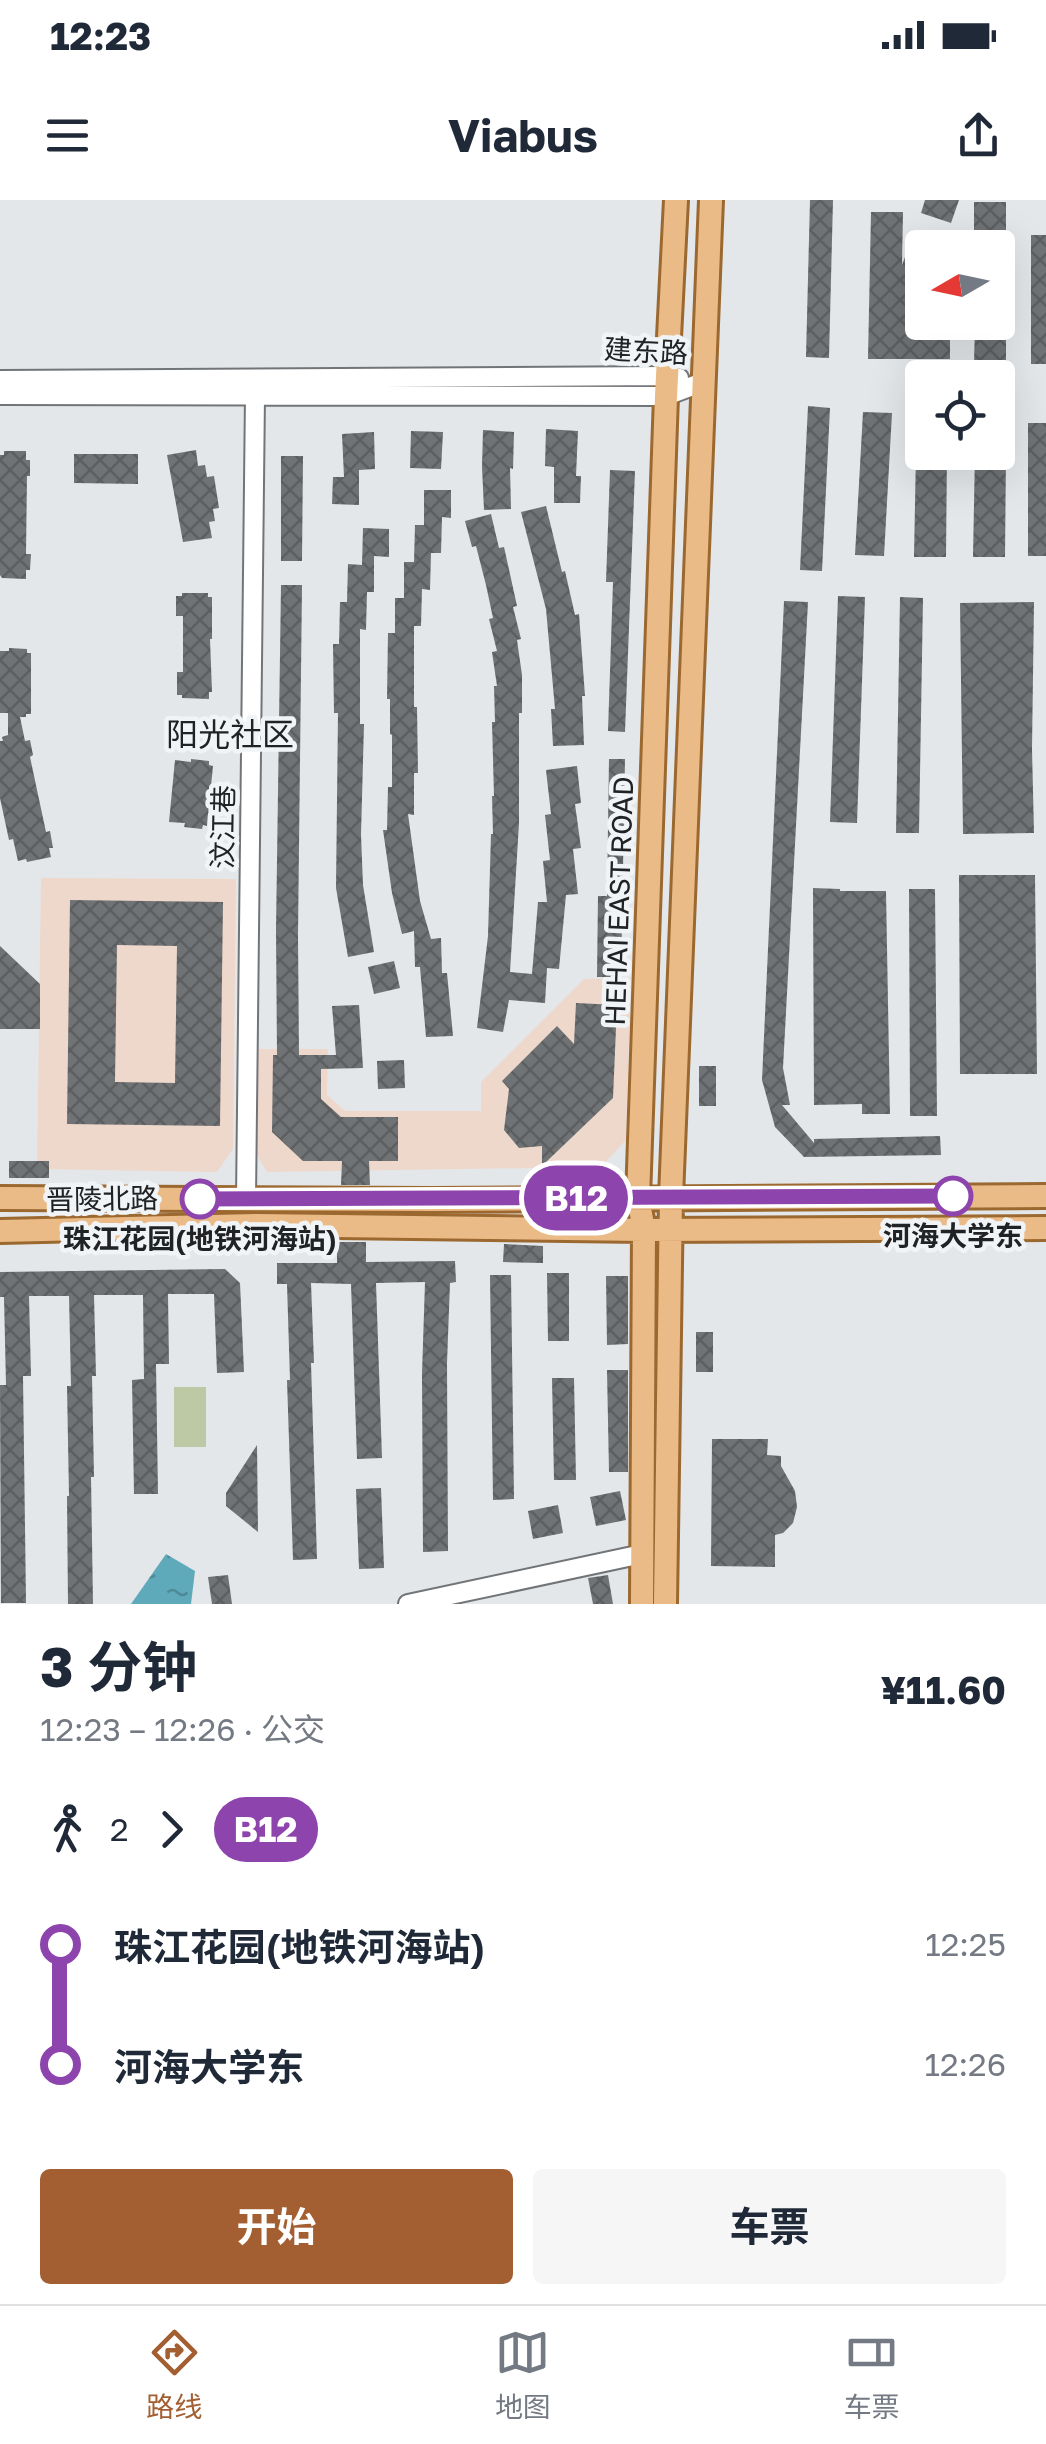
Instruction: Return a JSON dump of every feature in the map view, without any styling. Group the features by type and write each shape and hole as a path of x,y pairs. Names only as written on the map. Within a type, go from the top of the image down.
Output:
{"main road":[{"name":"HEHAI EAST ROAD","path":"642,1604 644,1230 638,1198 676,200"},
{"path":"664,1604 671,1197 711,200"},
{"name":"晋陵北路","path":"0,1198 1046,1196"},
{"name":"晋陵北路","path":"0,1231 258,1225 644,1230 1046,1228"}],"street":[{"name":"建东路","path":"0,380 666,386"},
{"name":"建东路","path":"0,395 255,395 703,382"},
{"name":"汶江巷","path":"246,1199 255,395"},
{"path":"408,1604 642,1554"}],"shaded area":[{"path":"41,878 236,879 233,1149 217,1172 37,1169"},
{"path":"631,978 626,1140 601,1167 267,1172 254,1151 256,1049 328,1049 327,1095 345,1111 481,1111 481,1082 584,979"}],"green space":[{"path":"174,1387 206,1387 206,1447 174,1447"}],"water":[{"path":"166,1554 195,1571 191,1604 131,1604"}],"building":[{"path":"810,200 833,200 829,358 806,357"},
{"path":"925,200 959,200 951,223 921,213"},
{"path":"974,202 1006,202 1006,230 974,230"},
{"path":"871,212 903,212 905,340 950,340 950,359 868,359"},
{"path":"1031,235 1046,235 1046,364 1031,364"},
{"path":"975,340 1006,340 1006,360 974,360"},
{"path":"808,406 830,408 822,571 800,570"},
{"path":"863,412 892,413 884,556 855,555"},
{"path":"1028,423 1046,423 1046,556 1028,556"},
{"path":"546,429 578,431 576,476 581,476 580,503 554,503 554,467 545,466"},
{"path":"483,430 514,432 511,509 484,510"},
{"path":"411,431 443,432 441,469 410,468"},
{"path":"374,432 375,469 359,470 359,505 332,504 333,477 344,477 342,434"},
{"path":"196,450 198,466 205,465 207,477 214,476 219,508 213,509 215,521 209,522 212,538 183,542 167,455"},
{"path":"4,451 26,451 26,460 30,460 26,554 31,554 26,579 0,575 0,455"},
{"path":"74,454 138,454 138,484 74,483"},
{"path":"281,456 303,456 302,561 281,561"},
{"path":"610,470 635,471 625,732 608,731 613,582 606,582"},
{"path":"916,470 947,470 946,557 914,557"},
{"path":"975,470 1006,470 1005,557 973,557"},
{"path":"424,490 451,490 451,518 442,517 441,553 431,553 430,590 422,589 421,626 414,626 418,773 414,773 414,815 408,814 420,901 431,939 441,938 442,973 447,973 453,1036 426,1037 420,967 415,967 414,931 402,934 383,830 387,830 388,787 392,787 388,633 395,633 395,598 404,598 404,562 414,562 415,525 424,525"},
{"path":"546,506 575,615 579,614 584,745 553,746 551,709 555,709 546,609 521,512"},
{"path":"491,514 499,548 504,547 521,639 517,640 522,675 519,823 510,972 532,974 538,902 547,902 543,861 550,860 545,815 551,814 546,770 577,766 581,803 575,804 581,848 573,849 578,894 566,895 559,969 547,968 545,1003 509,1000 503,1032 477,1028 488,936 494,796 492,722 497,686 492,652 497,651 486,585 465,521"},
{"path":"363,528 389,529 389,557 374,556 374,592 367,592 366,630 360,629 363,885 374,952 348,957 336,888 338,713 334,713 333,644 339,644 340,602 347,602 348,564 362,565"},
{"path":"281,585 302,585 299,1055 336,1055 332,1006 359,1005 363,1068 321,1069 321,1099 341,1117 398,1117 398,1161 369,1161 370,1185 341,1185 342,1161 303,1161 272,1132 273,1055 277,1055"},
{"path":"208,593 212,597 209,699 177,695 177,672 183,672 183,616 176,616 176,596"},
{"path":"838,596 865,597 857,823 830,822"},
{"path":"900,597 923,598 919,833 896,833"},
{"path":"784,601 808,602 783,1068 790,1105 782,1105 814,1143 814,1139 940,1136 941,1155 804,1157 775,1127 762,1080"},
{"path":"1034,602 1034,833 963,834 960,603"},
{"path":"27,649 31,653 31,714 20,717 25,741 30,740 30,757 53,848 49,848 51,857 27,862 18,861 13,839 9,840 0,798 0,741 8,735 8,713 0,713 0,651"},
{"path":"609,759 625,759 621,977 597,977 598,896 607,896"},
{"path":"175,760 209,761 213,766 207,826 202,829 169,822"},
{"path":"959,875 1035,875 1037,1074 960,1074"},
{"path":"813,888 886,891 890,1114 862,1114 862,1104 814,1105"},
{"path":"909,889 935,889 937,1116 910,1116"},
{"path":"70,900 223,902 220,1126 67,1124","holes":["117,945 177,946 175,1083 115,1082"]},
{"path":"0,946 40,984 40,1029 0,1029"},
{"path":"394,961 400,988 374,994 368,967"},
{"path":"576,1003 617,1005 613,1098 545,1163 581,1163 581,1181 542,1181 542,1146 519,1148 504,1130 509,1089 502,1081 557,1026 574,1044"},
{"path":"404,1060 405,1088 378,1089 377,1061"},
{"path":"699,1066 716,1066 716,1106 699,1106"},
{"path":"9,1161 49,1161 49,1178 9,1178"},
{"path":"337,1242 366,1242 366,1262 455,1261 456,1282 450,1283 447,1363 448,1551 423,1552 425,1282 376,1283 382,1458 357,1459 351,1284 311,1283 317,1559 293,1560 287,1284 277,1284 277,1263 337,1263"},
{"path":"504,1244 543,1246 543,1263 503,1262"},
{"path":"225,1269 240,1283 244,1372 217,1373 214,1294 168,1294 169,1364 156,1364 158,1494 134,1494 132,1380 144,1379 143,1295 94,1295 93,1604 68,1604 69,1296 29,1296 31,1376 23,1376 26,1603 1,1603 0,1385 6,1385 0,1272"},
{"path":"547,1273 569,1273 569,1341 548,1341"},
{"path":"490,1275 511,1275 514,1499 493,1500"},
{"path":"606,1276 628,1276 628,1344 607,1345"},
{"path":"696,1332 713,1332 713,1372 696,1372"},
{"path":"607,1370 628,1370 628,1472 609,1472"},
{"path":"552,1378 574,1378 576,1480 554,1480"},
{"path":"712,1439 768,1439 767,1455 781,1456 797,1507 793,1523 775,1535 775,1567 711,1566"},
{"path":"257,1445 258,1532 226,1506 226,1493"},
{"path":"381,1488 384,1568 359,1569 356,1489"},
{"path":"620,1491 626,1520 596,1526 590,1497"},
{"path":"558,1505 563,1533 533,1539 528,1511"},
{"path":"228,1575 232,1604 212,1604 208,1577"},
{"path":"608,1575 613,1604 593,1604 588,1578"}],"bus line":[{"name":"B12","path":"200,1199 953,1196"}],"place":[{"name":"河海大学东","path":"953,1196"},
{"name":"珠江花园(地铁河海站)","path":"200,1199"}],"district":[{"name":"阳光社区","path":"230,735"}]}
